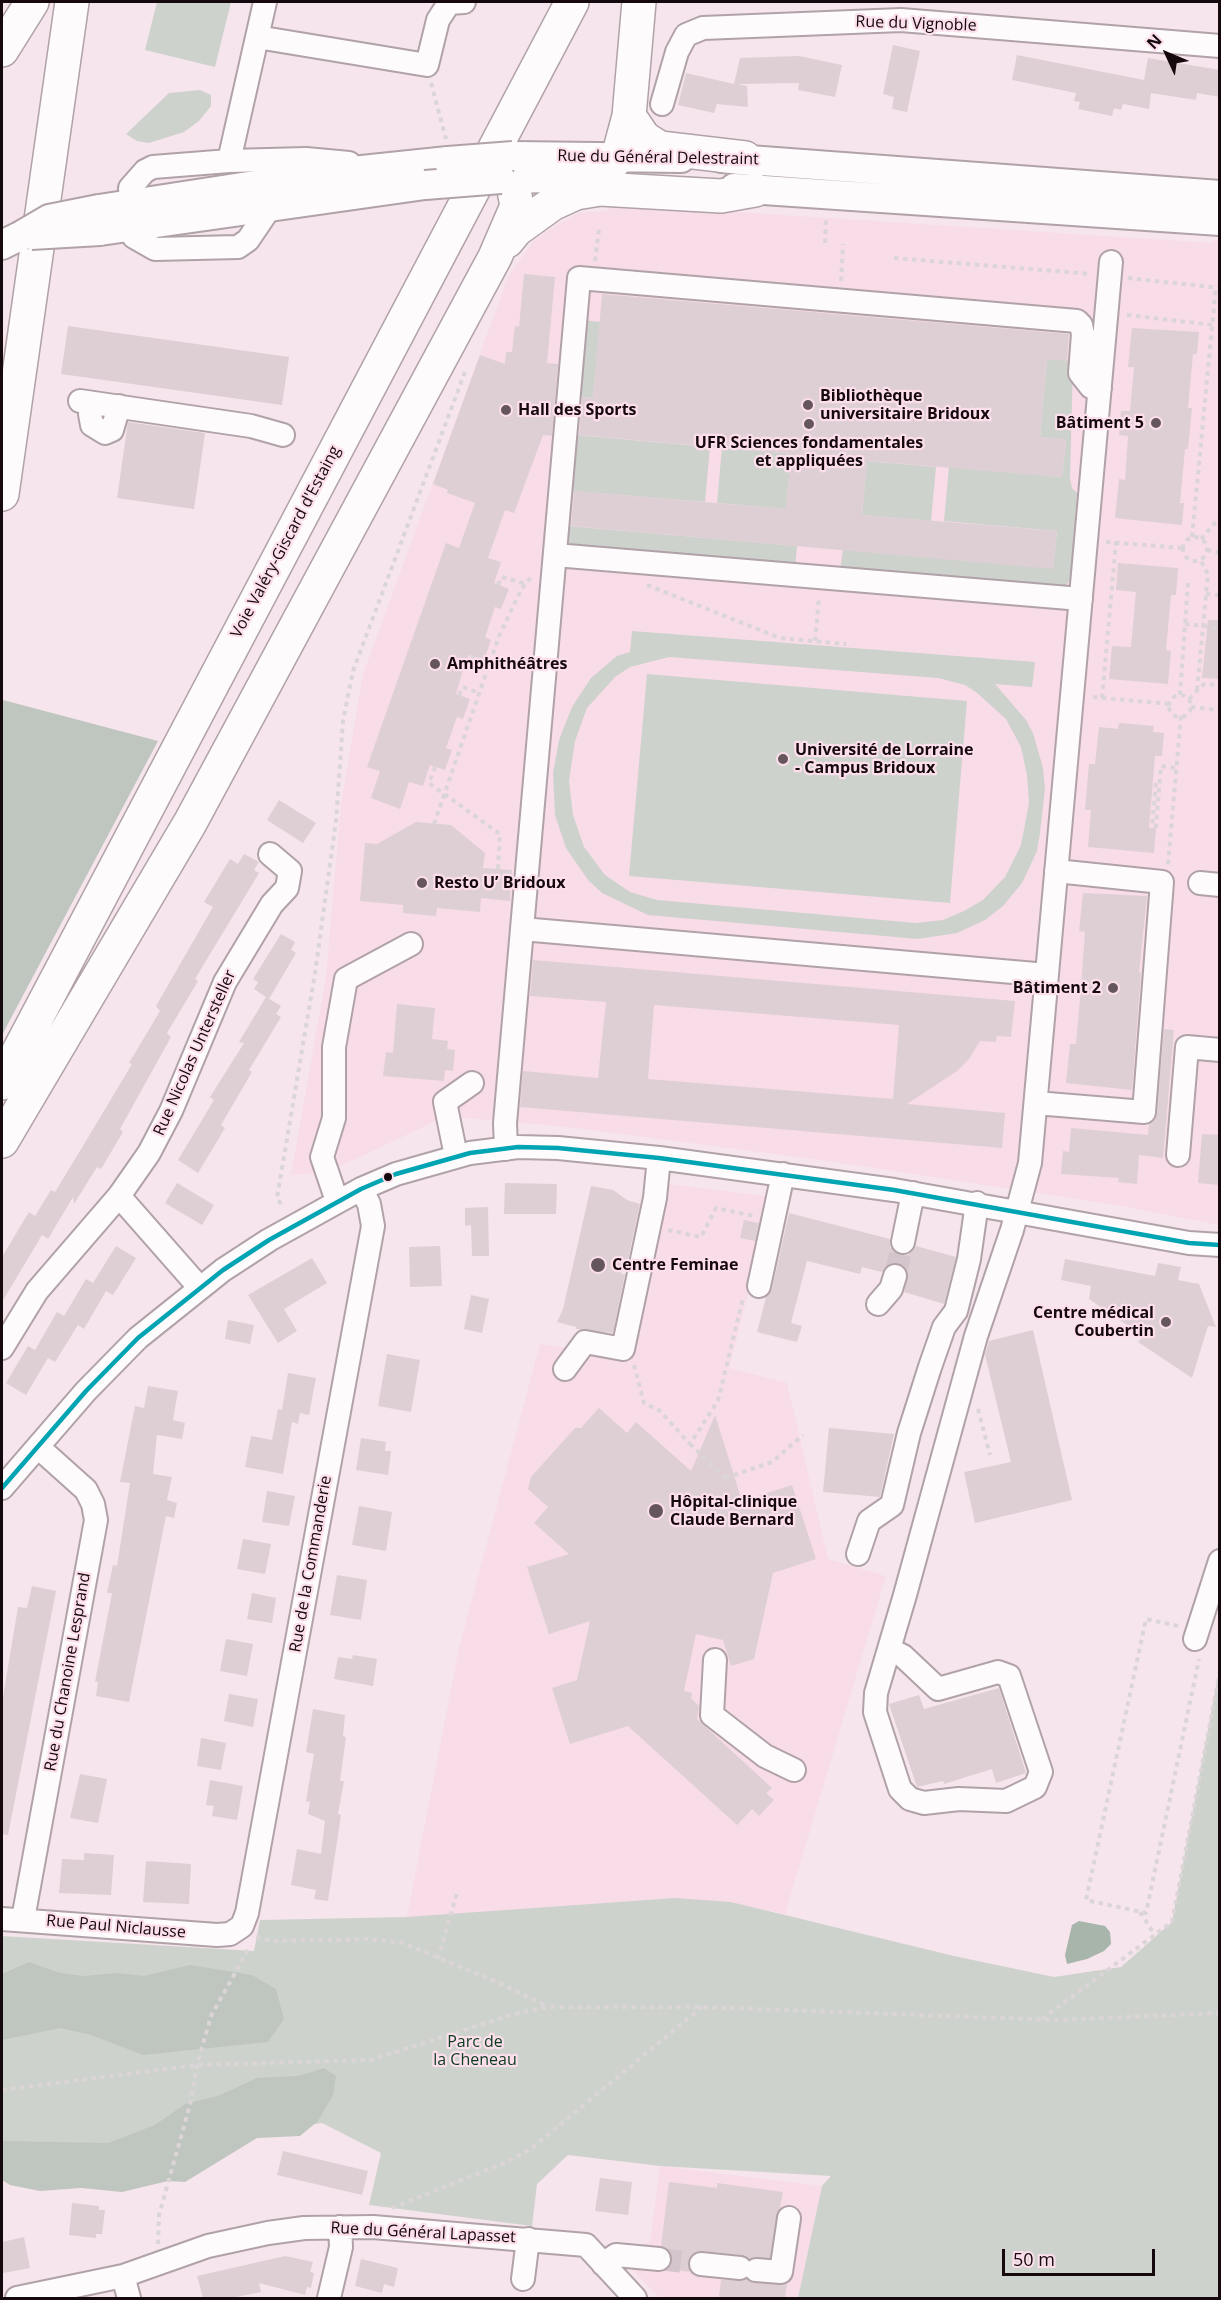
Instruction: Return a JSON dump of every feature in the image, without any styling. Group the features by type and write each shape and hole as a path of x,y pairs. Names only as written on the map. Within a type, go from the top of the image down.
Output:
{"highway":[{"path":"2,50 32,2"},
{"path":"2,494 72,2"},
{"name":"Voie Valéry-Giscard d'Estaing","path":"2,1083 572,2"},
{"path":"610,167 629,116 639,2"},
{"path":"629,116 644,138 660,148 745,158"},
{"path":"2,1141 190,823 495,257 517,206 504,168"},
{"path":"495,257 516,230 534,215 576,194 600,189 721,196 755,190"}],"main road":[{"name":"Rue du Général Delestraint","path":"11,240 99,220 386,167 448,161 504,168 610,167 745,158 1220,195"},
{"name":"Rue du Général Delestraint","path":"610,167 755,190 1220,220"},
{"name":"Rue du Général Delestraint","path":"131,215 271,206 425,185 504,168"}],"street":[{"path":"229,161 265,2"},
{"path":"257,37 428,65 438,20 449,3 464,2"},
{"name":"Rue du Vignoble","path":"662,104 677,52 686,34 703,28 901,20 1220,46"},
{"path":"131,215 130,188 145,171 153,167 229,161 306,159 386,167"},
{"path":"889,1649 903,1656 938,1689 998,1671 1009,1676 1041,1772 1035,1787 1006,1801 959,1799 924,1803 910,1799 900,1789 875,1712 876,1693 976,1336 1012,1230 1030,1163 1111,269"},
{"path":"506,1149 505,1123 579,278 1077,321 1081,325 1083,334 1080,374 1091,387 1100,388"},
{"path":"87,402 251,426 283,435"},
{"path":"555,555 1081,599"},
{"name":"Rue Nicolas Untersteller","path":"2,1348 37,1291 119,1196 149,1153 171,1111 225,982 272,904 287,888 290,871 270,854"},
{"path":"1036,1103 1144,1112 1162,882 1056,871"},
{"path":"522,929 1047,975"},
{"path":"337,1201 322,1157 334,1118 334,1047 346,979 411,944"},
{"path":"1178,1155 1187,1047 1220,1050"},
{"path":"456,1156 445,1102 472,1083"},
{"path":"2,1488 86,1391 138,1338 200,1287 269,1240 337,1201 396,1174 456,1156 506,1149 586,1149 913,1193 1189,1243 1220,1245"},
{"path":"565,1369 585,1342 623,1349 650,1225 659,1158"},
{"path":"752,1286 783,1174"},
{"name":"Rue de la Commanderie","path":"243,1932 373,1226 369,1204 361,1189"},
{"path":"903,1242 913,1193"},
{"path":"119,1196 200,1287"},
{"path":"858,1554 869,1521 892,1505 909,1433 930,1367 944,1327 956,1311 969,1259 977,1203"},
{"path":"878,1304 891,1289 895,1276"},
{"name":"Rue du Chanoine Lesprand","path":"12,1919 96,1520 93,1504 86,1490 38,1447"},
{"path":"1195,1639 1220,1561"},
{"path":"715,1660 712,1715 765,1756 794,1770"},
{"name":"Rue Paul Niclausse","path":"12,1919 217,1935 243,1932"},
{"path":"701,2264 781,2272 789,2218"},
{"name":"Rue du Général Lapasset","path":"17,2298 123,2276 162,2260 208,2246 268,2233 304,2228 373,2227 586,2245 635,2298"},
{"path":"329,2298 341,2247 340,2228"},
{"path":"523,2279 528,2239"},
{"path":"603,2264 616,2255 659,2259"},
{"path":"123,2276 129,2298"}],"path":[{"path":"428,65 428,76 442,118 448,161"},
{"path":"596,252 599,229"},
{"path":"841,277 843,244"},
{"path":"894,258 1111,269 1218,287 1192,537"},
{"path":"1106,312 1213,325"},
{"path":"281,1204 277,1198 315,972 336,821 342,721 353,671 467,367"},
{"path":"1201,539 1220,517"},
{"path":"1200,559 1188,558 1183,548 1186,541 1192,537 1201,539 1207,550 1220,553"},
{"path":"1086,540 1183,548"},
{"path":"1102,698 1116,542"},
{"path":"1200,559 1207,550"},
{"path":"434,824 512,606 526,584 555,555"},
{"path":"1197,690 1208,574 1200,559"},
{"path":"498,585 502,577 526,584"},
{"path":"1180,695 1188,583"},
{"path":"643,584 780,638 846,644"},
{"path":"1206,594 1220,595"},
{"path":"1185,624 1220,628"},
{"path":"473,656 471,665 488,670"},
{"path":"1189,699 1204,684 1220,685"},
{"path":"459,695 463,687 480,693"},
{"path":"1072,694 1170,704"},
{"path":"1180,695 1189,699 1191,707 1187,714 1181,716 1174,714 1170,704 1173,698 1180,695"},
{"path":"1191,707 1218,710"},
{"path":"1162,882 1168,864 1181,716"},
{"path":"1156,783 1152,826 1156,826 1161,766 1176,768"},
{"path":"435,767 429,783 445,792 500,834 498,869"},
{"path":"650,1225 701,1237 716,1208 763,1217"},
{"path":"690,1444 718,1401 752,1286"},
{"path":"633,1360 644,1402 660,1411 725,1481 772,1462 803,1435"},
{"path":"1146,1619 1195,1639 1146,1912 1086,1900 1146,1619"},
{"path":"1041,2020 1172,1922 1220,1671"},
{"path":"438,1959 457,1893"},
{"path":"1140,1912 1155,1935"},
{"path":"162,2260 157,2237 159,2216 190,2105 197,2065 211,2016 238,1964 243,1932 273,1941 368,1940 403,1943 499,1983 548,2007"},
{"path":"2,2090 197,2065 371,2060 514,2014 548,2007 702,2007 1041,2020 1220,2013"},
{"path":"373,2227 395,2206 507,2162 532,2148 702,2007"}],"shaded area":[{"name":"Université de Lorraine - Campus Bridoux","path":"612,204 1212,243 1213,240 1219,240 1219,1225 1122,1206 835,1162 568,1127 455,1117 436,1121 328,1172 291,1175 326,977 341,804 363,674 508,277 533,242 549,230 578,213 607,211"},
{"path":"3,700 158,741 2,1035 2,713"},
{"name":"Hôpital-clinique Claude Bernard","path":"669,1184 773,1197 729,1368 787,1383 828,1559 886,1576 785,1914 731,1902 407,1917 459,1648 540,1344 629,1357"},
{"path":"1079,1921 1105,1926 1110,1932 1111,1944 1104,1951 1087,1959 1067,1964 1065,1955 1072,1925"},
{"path":"29,1962 60,1973 84,1976 117,1973 144,1976 190,1965 252,1975 276,1989 284,2019 268,2042 143,2055 91,2035 60,2028 2,2040 2,1974"},
{"path":"324,2068 336,2076 333,2095 318,2121 300,2136 257,2138 185,2182 168,2181 122,2192 81,2188 40,2191 10,2185 2,2180 2,2141 108,2143 155,2125 185,2104 218,2096 257,2078 298,2076"},
{"path":"660,2166 822,2186 798,2298 660,2298 611,2247 630,2249 650,2242"}],"green space":[{"path":"157,2 231,2 215,67 145,50"},
{"path":"200,90 211,95 211,106 199,121 184,132 149,143 137,141 126,134 169,93"},
{"path":"583,320 600,322 593,398 580,397 576,435 710,447 705,502 572,491 568,526 797,546 795,569 571,545 568,542 565,538"},
{"path":"1047,359 1073,361 1070,478 1072,488 1077,493 1071,577 1068,583 1064,587 840,570 843,549 1053,568 1057,531 944,521 949,467 1062,477 1066,440 1040,437"},
{"path":"722,447 791,454 786,509 717,503"},
{"path":"867,461 936,467 931,521 862,515"},
{"path":"632,631 1035,662 1032,687 995,684 1026,720 1033,733 1043,768 1045,789 1037,851 1022,883 1003,906 985,920 957,933 918,939 648,915 602,893 588,880 566,848 555,815 553,773 559,740 572,707 591,678 617,656 630,652","holes":["669,657 938,678 965,685 1006,719 1021,747 1027,775 1029,803 1021,845 1005,877 983,900 964,911 943,920 916,923 657,900 630,892 605,875 584,847 573,815 569,781 575,741 587,708 615,677 630,667"]},
{"path":"647,674 967,701 950,903 629,876"},
{"name":"Parc de la Cheneau","path":"1219,1671 1219,2298 798,2298 822,2186 831,2176 660,2166 568,2155 537,2184 532,2226 369,2205 381,2153 322,2123 228,2136 2,2178 2,1936 254,1951 260,1920 407,1917 675,1898 731,1902 954,1956 1054,1977 1121,1967 1172,1922"}],"building":[{"path":"893,45 920,51 907,112 892,109 894,97 883,94"},
{"path":"1017,55 1144,80 1148,58 1220,70 1220,97 1197,93 1196,100 1151,93 1149,109 1123,104 1121,110 1114,108 1112,116 1078,109 1080,102 1074,101 1076,93 1012,80"},
{"path":"799,56 842,65 835,97 798,90 799,83 737,84 747,86 748,107 717,104 714,113 678,105 686,73 734,84 740,58"},
{"path":"524,274 555,277 547,363 558,364 552,436 543,435 514,513 505,510 488,558 501,562 494,583 509,589 501,609 495,607 485,637 491,640 484,660 469,655 462,673 456,694 470,699 463,719 457,717 446,748 452,750 445,770 430,765 423,786 409,782 400,809 371,798 380,771 367,767 446,543 459,548 475,503 447,493 448,490 433,484 480,355 505,364 506,352 512,352 515,326 519,327"},
{"name":"UFR Sciences fondamentales et appliquées","path":"602,294 1069,334 1067,361 1047,359 1040,437 1066,439 1062,477 867,461 862,515 1057,531 1053,569 571,526 574,491 786,509 791,454 579,435 582,397 593,398"},
{"path":"68,326 289,357 282,405 61,374"},
{"name":"Bâtiment 5","path":"1132,328 1199,332 1197,354 1193,354 1188,408 1192,408 1188,449 1185,449 1180,503 1184,503 1182,525 1115,518 1119,479 1125,480 1128,436 1119,435 1121,411 1130,411 1134,367 1128,367"},
{"path":"128,422 205,433 194,509 117,498"},
{"path":"1118,563 1178,568 1176,595 1171,595 1166,650 1171,651 1168,684 1109,679 1112,646 1131,647 1136,592 1116,590"},
{"path":"1208,620 1220,620 1220,679 1202,678"},
{"path":"1119,723 1154,726 1153,732 1164,733 1162,756 1155,756 1149,828 1156,828 1154,853 1088,847 1091,810 1085,810 1089,764 1095,764 1099,727 1118,729"},
{"path":"279,800 316,823 303,843 267,820"},
{"name":"Resto U’ Bridoux","path":"416,822 451,825 485,853 483,868 512,870 510,901 481,898 480,912 437,908 436,916 403,913 403,905 360,901 365,843 377,844"},
{"path":"244,854 259,862 254,870 259,873 195,979 198,981 167,1033 171,1037 120,1129 123,1132 101,1169 97,1167 74,1204 73,1197 48,1239 42,1235 2,1302 2,1257 29,1212 35,1216 51,1190 55,1192 89,1136 132,1064 129,1063 160,1011 156,1006 213,907 204,902 230,859 238,864"},
{"name":"Bâtiment 2","path":"1083,893 1147,896 1139,972 1141,973 1132,1090 1066,1083 1070,1044 1076,1044 1085,932 1079,931"},
{"path":"281,934 295,942 291,950 296,953 269,999 254,989 258,982 253,979"},
{"path":"533,960 1015,1001 1011,1037 997,1036 996,1042 980,1041 969,1059 957,1071 907,1104 1005,1113 1002,1148 520,1107 523,1071 598,1078 606,1002 530,996","holes":["654,1005 899,1025 893,1099 648,1079"]},
{"path":"266,997 281,1006 276,1014 281,1017 249,1070 252,1072 221,1125 225,1128 198,1173 178,1160 214,1100 210,1097 244,1043 239,1042"},
{"path":"397,1004 435,1008 432,1039 448,1041 447,1049 455,1050 453,1071 445,1070 444,1081 383,1076 386,1052 393,1053"},
{"path":"1164,1029 1174,1030 1163,1158 1139,1155 1137,1184 1118,1182 1119,1178 1061,1174 1063,1151 1069,1152 1071,1128 1148,1135 1149,1124 1157,1113"},
{"path":"1202,1134 1220,1135 1220,1185 1198,1183"},
{"path":"177,1183 214,1205 202,1225 165,1203"},
{"path":"505,1183 557,1184 556,1214 504,1214"},
{"name":"Centre Feminae","path":"591,1186 613,1190 627,1200 640,1204 628,1259 621,1274 625,1274 613,1333 576,1329 576,1327 557,1322 563,1309"},
{"path":"488,1207 489,1256 472,1256 471,1225 465,1226 465,1208"},
{"path":"789,1213 890,1239 890,1247 900,1255 908,1255 916,1246 956,1257 944,1304 904,1292 908,1274 900,1263 891,1263 882,1272 862,1267 860,1274 807,1261 791,1323 802,1326 797,1342 757,1332 766,1297 772,1289"},
{"path":"744,1220 759,1223 755,1241 740,1238"},
{"path":"116,1246 136,1258 113,1295 106,1291 84,1329 78,1325 55,1362 48,1358 26,1395 6,1383 28,1346 35,1350 57,1312 64,1316 86,1279 93,1283"},
{"path":"440,1246 442,1286 410,1287 409,1247"},
{"path":"312,1258 327,1283 284,1309 297,1331 278,1343 248,1295"},
{"name":"Centre médical Coubertin","path":"1065,1259 1155,1276 1158,1263 1181,1267 1178,1280 1199,1284 1216,1327 1208,1326 1192,1378 1138,1342 1143,1336 1089,1299 1091,1286 1061,1280"},
{"path":"471,1295 489,1299 482,1333 464,1329"},
{"path":"228,1320 254,1325 250,1344 225,1339"},
{"path":"1033,1330 1072,1500 975,1523 964,1472 1011,1462 985,1355 989,1341"},
{"path":"387,1354 420,1360 411,1412 378,1406"},
{"path":"288,1373 316,1378 309,1415 300,1413 298,1424 292,1422 283,1474 245,1467 251,1436 272,1440 278,1409 282,1410"},
{"path":"148,1386 178,1391 173,1420 185,1423 182,1439 157,1435 153,1474 172,1477 167,1500 177,1503 174,1518 166,1516 129,1702 96,1696 98,1682 95,1682 112,1593 107,1593 113,1565 117,1566 130,1483 120,1482 135,1406 144,1408"},
{"path":"599,1408 627,1433 636,1422 691,1471 715,1415 742,1501 792,1485 816,1559 773,1573 754,1659 731,1666 723,1640 696,1634 684,1691 692,1693 691,1698 699,1706 697,1719 772,1788 766,1793 774,1800 759,1816 752,1809 737,1825 628,1726 570,1744 552,1688 577,1680 590,1621 549,1634 527,1567 569,1554 534,1523 548,1507 528,1489 531,1477 575,1428 581,1428"},
{"path":"829,1428 894,1434 880,1497 823,1492"},
{"path":"361,1438 386,1442 385,1451 391,1451 388,1475 356,1470"},
{"path":"267,1491 295,1496 289,1526 262,1522"},
{"path":"359,1506 392,1512 386,1551 352,1545"},
{"path":"243,1539 271,1544 265,1574 237,1569"},
{"path":"337,1575 367,1580 361,1620 330,1615"},
{"path":"32,1586 56,1591 8,1835 2,1834 2,1703 18,1607 27,1608"},
{"path":"252,1593 276,1598 272,1623 247,1619"},
{"path":"226,1639 253,1644 247,1676 220,1671"},
{"path":"353,1655 377,1659 373,1686 334,1679 338,1657 352,1659"},
{"path":"999,1688 1026,1773 996,1783 992,1769 944,1784 943,1781 917,1787 889,1704 919,1695 924,1709"},
{"path":"229,1694 258,1699 253,1727 224,1721"},
{"path":"313,1709 345,1715 343,1736 346,1737 340,1781 344,1781 338,1814 341,1815 328,1901 314,1899 316,1890 291,1885 297,1849 321,1854 325,1821 308,1814 310,1802 306,1801 314,1754 306,1752"},
{"path":"201,1738 226,1743 221,1770 197,1766"},
{"path":"80,1774 107,1779 98,1823 70,1818"},
{"path":"210,1780 243,1786 237,1820 212,1816 214,1806 206,1805"},
{"path":"84,1853 114,1855 111,1895 59,1893 62,1859 84,1860"},
{"path":"146,1861 191,1864 189,1904 143,1902"},
{"path":"283,2151 368,2171 362,2195 277,2175"},
{"path":"600,2178 632,2182 628,2215 595,2211"},
{"path":"669,2182 717,2188 717,2183 783,2192 770,2258 749,2259 741,2255 702,2251 690,2257 688,2263 691,2272 667,2269 672,2261 671,2254 661,2246"},
{"path":"72,2203 99,2206 99,2210 105,2210 102,2234 96,2234 96,2238 69,2235"},
{"path":"24,2237 30,2268 3,2273 2,2242"},
{"path":"285,2256 313,2262 310,2272 314,2273 311,2288 307,2287 305,2295 259,2283 261,2292 231,2298 203,2298 197,2276"},
{"path":"361,2259 398,2268 394,2287 384,2284 382,2293 355,2286"},
{"path":"747,2279 755,2283 787,2284 785,2298 719,2298 721,2280"}],"tunnel":[{"path":"895,1276 903,1242"},
{"path":"659,2259 701,2264"}],"transit line":[{"path":"2,1488 86,1391 138,1338 223,1270 269,1240 361,1189 396,1174 470,1153 518,1147 558,1148 659,1158 894,1190 1189,1243 1220,1245"}],"place":[{"name":"Bibliothèque universitaire Bridoux","path":"808,405"},
{"name":"Hall des Sports","path":"506,410"},
{"name":"Bâtiment 5","path":"1156,423"},
{"name":"UFR Sciences fondamentales et appliquées","path":"809,424"},
{"name":"Amphithéâtres","path":"435,664"},
{"name":"Université de Lorraine - Campus Bridoux","path":"783,759"},
{"name":"Resto U’ Bridoux","path":"422,883"},
{"name":"Bâtiment 2","path":"1113,988"},
{"name":"Centre Feminae","path":"598,1265"},
{"name":"Centre médical Coubertin","path":"1166,1322"},
{"name":"Hôpital-clinique Claude Bernard","path":"656,1511"}]}
